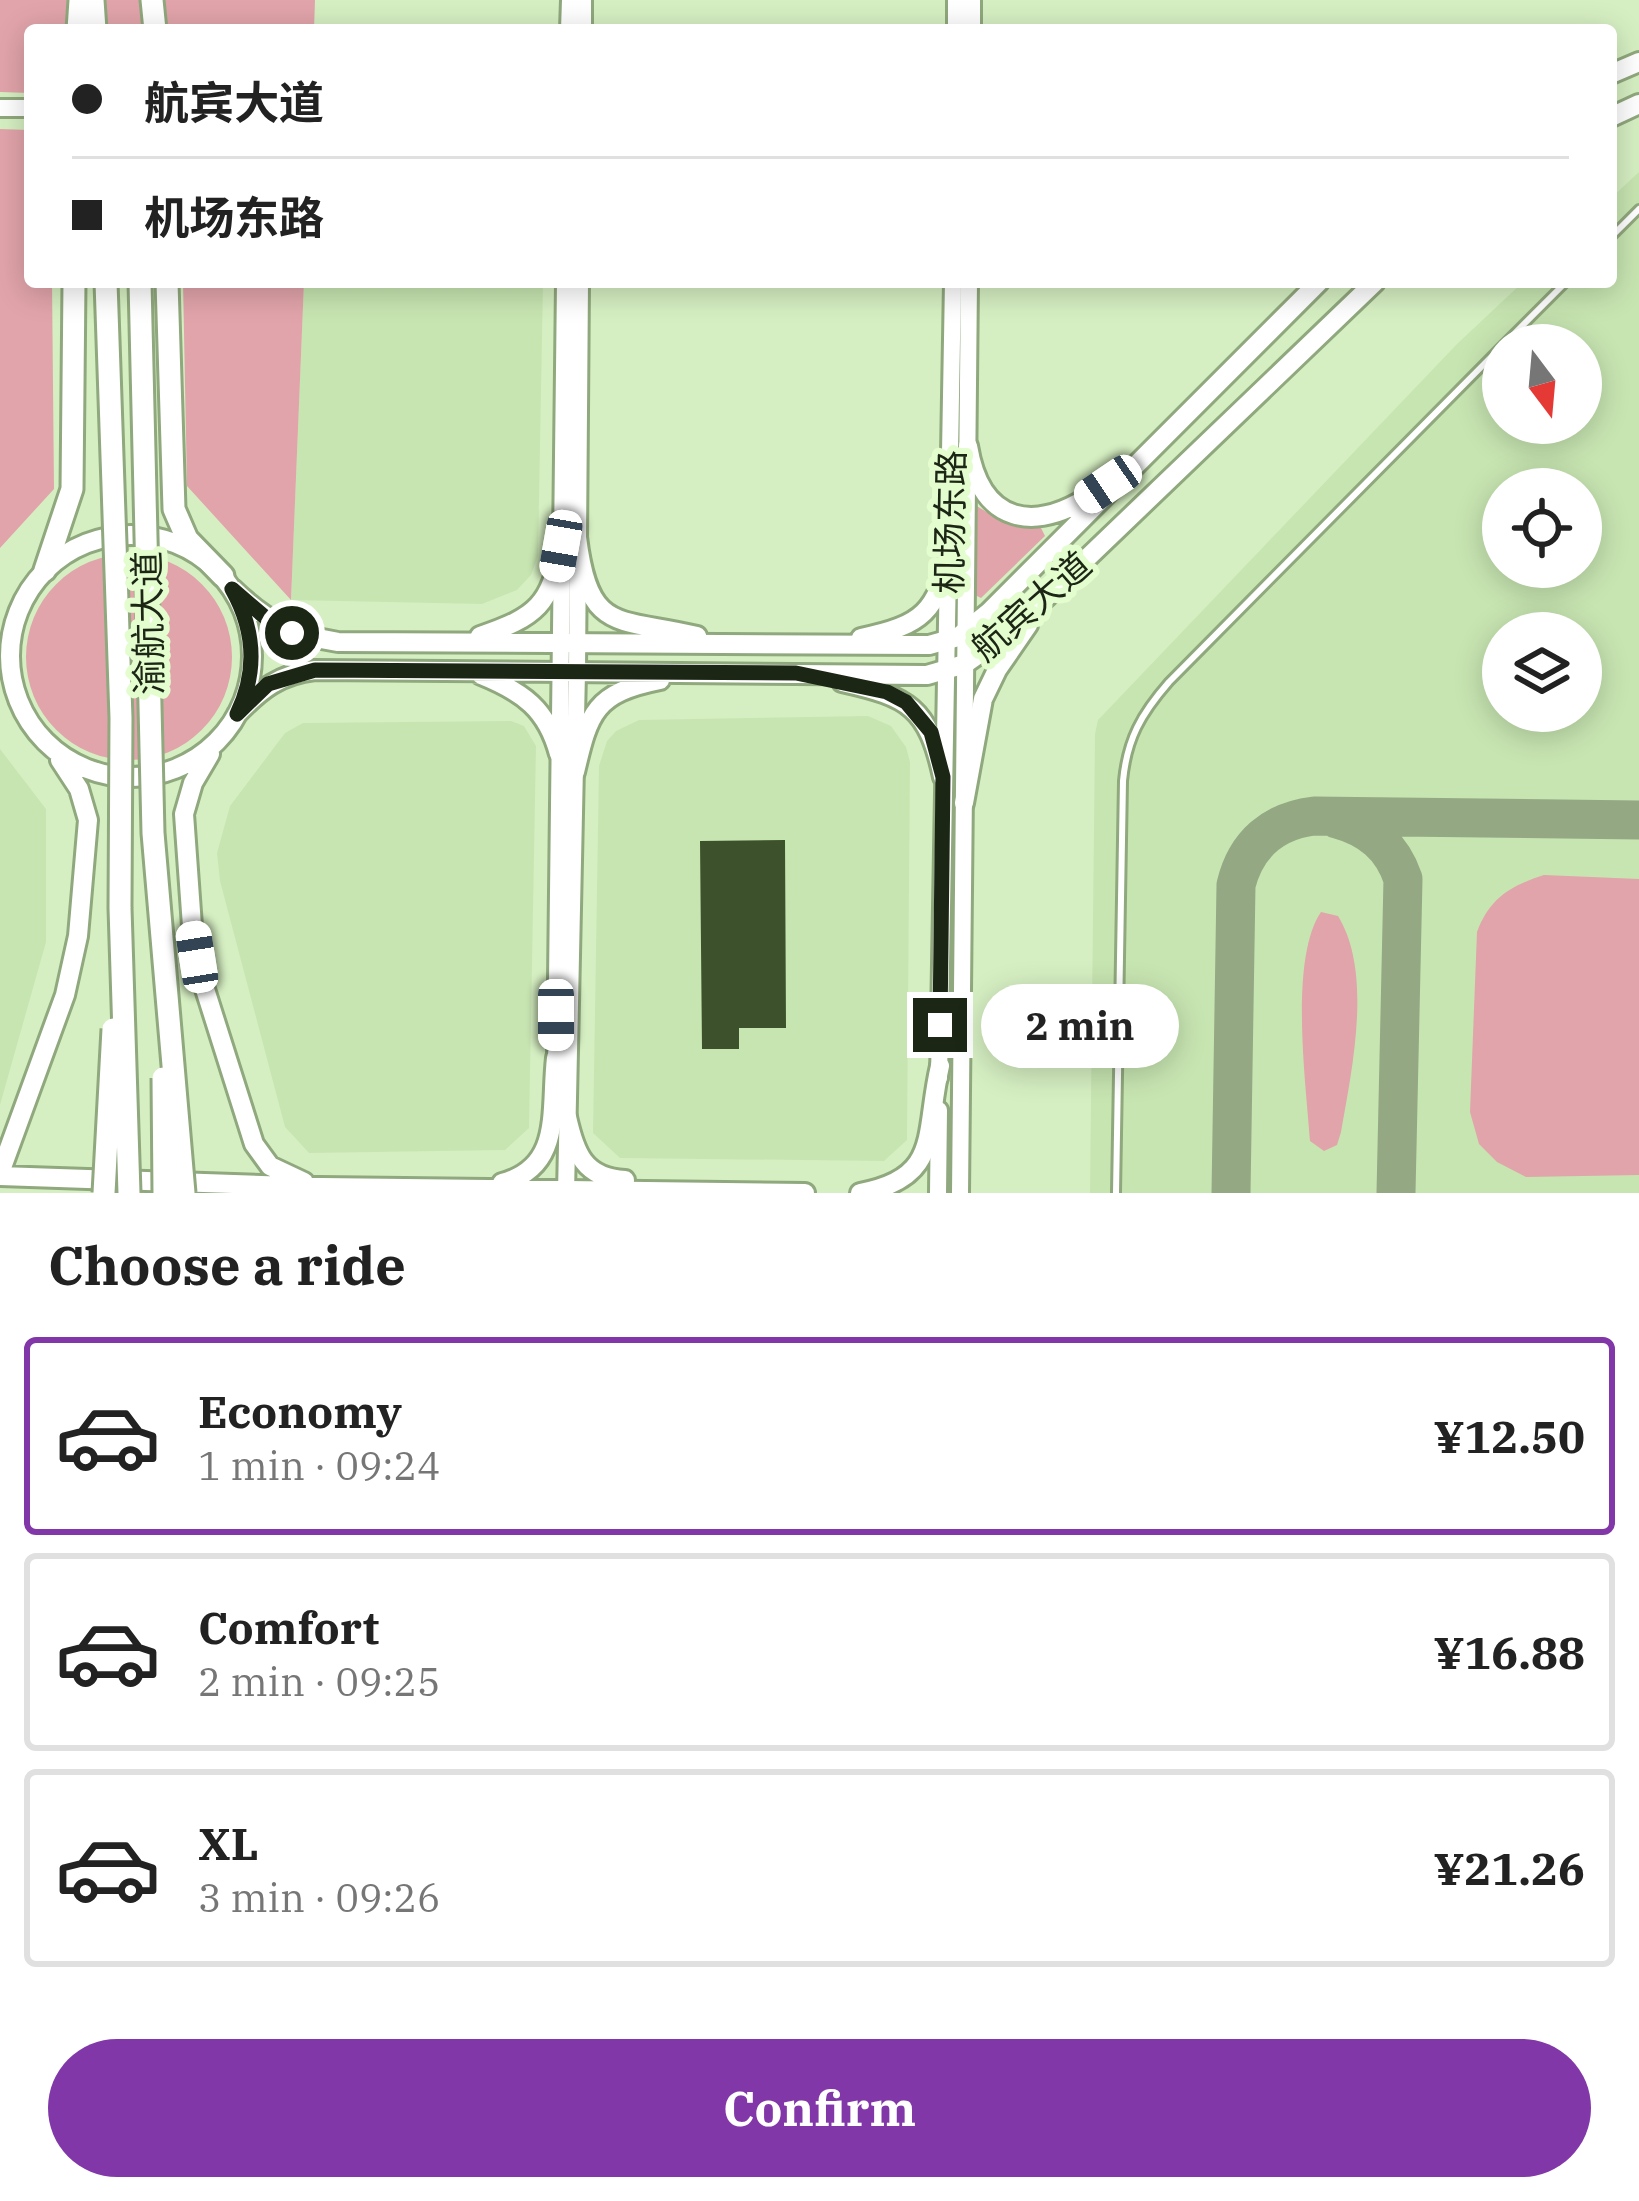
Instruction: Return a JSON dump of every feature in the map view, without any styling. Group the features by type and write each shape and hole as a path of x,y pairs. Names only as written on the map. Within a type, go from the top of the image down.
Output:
{"highway":[{"path":"45,570 72,489 74,288"},
{"name":"渝航大道","path":"106,288 121,718 120,908"},
{"name":"渝航大道","path":"140,288 153,833 162,963"},
{"path":"167,288 171,491 179,525 228,583"},
{"path":"104,1193 120,908"},
{"path":"120,908 129,1193"},
{"path":"162,963 164,1193"},
{"path":"162,963 184,1193"}],"main road":[{"name":"航宾大道","path":"228,583 273,624 292,633 338,642 824,646 957,637 1313,288"},
{"name":"航宾大道","path":"233,720 268,684 297,672 927,675 956,668 1009,633 1369,288"},
{"path":"968,446 972,472 983,494 1003,510 1028,518 1067,511 1135,466"},
{"path":"0,616 25,596 45,570 80,545 100,538 142,535 183,546 228,583 247,619 252,651 249,685 193,783 184,814 197,957 254,1144 270,1166 320,1187"},
{"path":"462,641 513,625 536,609 555,583 569,542"},
{"path":"569,542 585,585 612,618 730,644"},
{"path":"824,646 893,631 918,619 938,597 950,550"},
{"path":"964,803 976,725 989,684 1052,592"},
{"path":"25,596 12,627 9,659 14,692 28,722"},
{"path":"796,673 865,668 874,663 873,654 851,645"},
{"path":"471,670 517,690 538,708 559,754"},
{"path":"575,772 586,726 608,697 638,685 703,672"},
{"path":"796,673 887,692 906,702 931,732 943,777"},
{"path":"0,693 80,788 86,805 87,842 73,964 0,1174 320,1187 805,1193"},
{"path":"50,747 93,771 137,777 194,759 233,720"},
{"path":"476,1189 526,1175 544,1157 556,1058"},
{"path":"860,1193 895,1185 924,1159 940,1066"},
{"path":"0,1145 23,1110"},
{"path":"567,1117 574,1147 592,1173 611,1179 651,1180 694,1192"}],"street":[{"path":"561,1191 575,772 568,671 565,288"},
{"path":"569,542 580,288"},
{"name":"机场东路","path":"953,288 950,550 957,637"},
{"name":"机场东路","path":"938,1193 943,777 956,668 968,446 969,288"},
{"name":"机场东路","path":"956,668 964,803 960,1193"},
{"path":"561,1191 556,1058 559,754 568,671"}],"lane":[{"path":"1617,231 1639,209"},
{"path":"1524,324 1560,288"},
{"path":"1116,1193 1128,742 1169,682 1482,366"}],"shaded area":[{"path":"0,0 315,0 314,24 24,24 24,93 0,92"},
{"path":"0,129 24,130 24,288 52,288 54,489 0,548"},
{"path":"1639,172 1639,1193 1090,1193 1098,720 1457,344 1517,288 1617,288 1617,192"},
{"path":"183,288 304,288 291,600 187,486"},
{"path":"304,288 543,288 538,556 531,575 517,590 482,604 291,600"},
{"path":"975,505 1005,523 1041,528 1045,536 981,598 973,594"},
{"path":"129,554 168,562 202,584 224,618 232,657 224,696 202,730 168,752 129,760 90,752 56,730 34,696 26,657 34,618 56,584 90,562"},
{"path":"868,716 891,726 910,762 907,1140 884,1161 620,1158 593,1133 599,766 607,741 639,720"},
{"path":"511,721 524,726 536,746 529,1128 505,1150 309,1153 285,1127 220,881 217,853 230,806 285,733 303,723"},
{"path":"0,749 46,809 46,942 0,1105"},
{"path":"1544,875 1639,879 1639,1175 1526,1177 1497,1162 1479,1144 1470,1112 1477,932 1488,910 1503,895"},
{"path":"1321,912 1338,916 1349,939 1357,993 1354,1051 1341,1132 1337,1145 1324,1151 1310,1141 1302,1022 1305,959"}],"building":[{"path":"785,840 786,1028 739,1028 739,1049 702,1049 700,841"}],"taxiway":[{"path":"1231,1193 1236,885 1247,858 1263,837 1286,823 1314,816 1639,820"},
{"path":"1337,819 1378,840 1403,879 1396,1193"}],"route":[{"path":"292,633 273,624 232,589 247,619 252,651 249,685 237,714 268,684 315,670 796,673 898,697 924,720 936,744 943,777 940,1025"}]}
